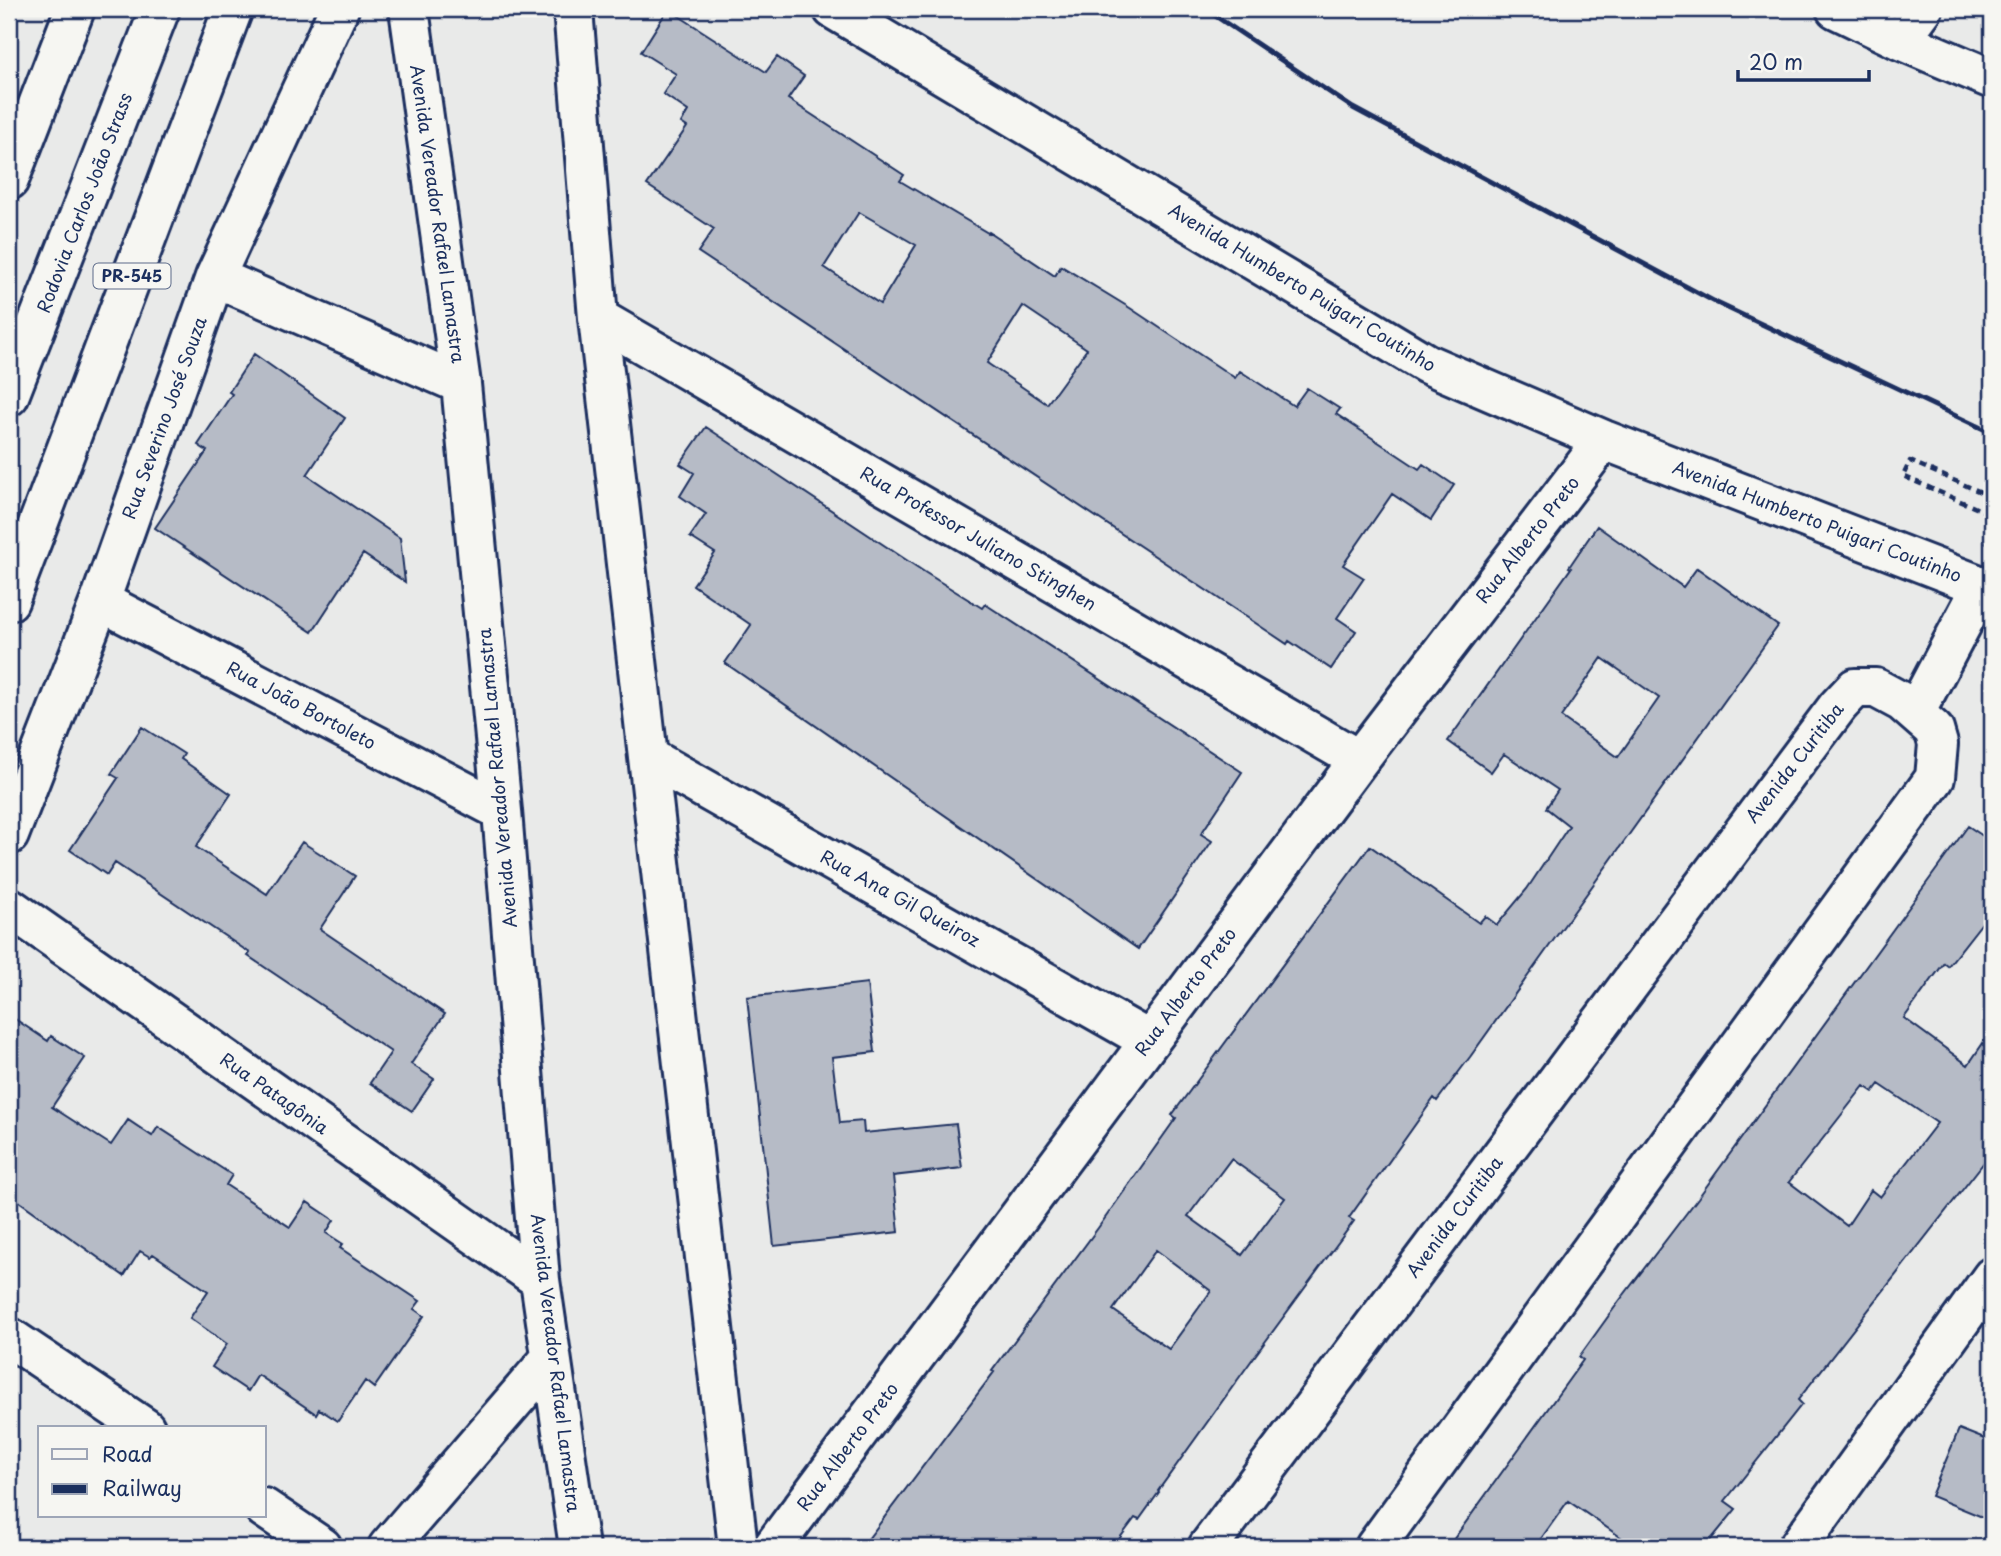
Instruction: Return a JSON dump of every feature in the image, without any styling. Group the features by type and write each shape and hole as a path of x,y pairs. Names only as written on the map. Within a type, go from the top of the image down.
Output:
{"main road":[{"path":"9,180 75,9"},
{"name":"Rodovia Carlos João Strass","path":"9,396 160,9"},
{"name":"PR-545","path":"9,601 233,9"},
{"name":"Rua Severino José Souza","path":"9,835 100,601 215,278 339,9"},
{"name":"Avenida Vereador Rafael Lamastra","path":"409,9 460,384 502,811 540,1280 579,1547"},
{"path":"573,9 598,317 738,1547"},
{"name":"Avenida Humberto Puigari Coutinho","path":"833,9 1427,365 1604,440 1987,588"},
{"path":"1836,9 1992,79"},
{"path":"1900,40 1923,9"},
{"path":"215,278 460,384"},
{"name":"Rua Professor Juliano Stinghen","path":"598,317 1359,760"},
{"name":"Rua Alberto Preto","path":"773,1547 1359,760 1604,440"},
{"path":"1915,713 1987,588"},
{"name":"Rua João Bortoleto","path":"100,601 502,811"},
{"name":"Avenida Curitiba","path":"1208,1547 1838,706 1855,688 1875,688 1902,702 1934,730 1938,744 1935,778 1375,1547"},
{"name":"Rua Ana Gil Queiroz","path":"650,758 1150,1041"},
{"name":"Rua Patagônia","path":"9,907 540,1280"},
{"path":"1798,1547 1992,1277"},
{"path":"9,1337 142,1426"},
{"path":"388,1547 551,1358"},
{"path":"266,1509 322,1547"}],"path":[{"path":"1992,497 1910,461 1903,475 1992,515"}],"building":[{"path":"668,9 766,72 777,57 804,76 788,99 904,175 900,181 989,232 1055,276 1061,266 1235,378 1240,371 1294,406 1307,388 1340,409 1336,414 1419,469 1423,464 1454,485 1431,520 1392,494 1343,565 1364,578 1337,618 1356,631 1331,669 1289,641 1287,644 698,252 714,229 647,185 687,127 681,123 688,111 663,94 676,74 641,52","holes":["859,212 916,245 880,304 824,267","1023,306 1087,349 1047,404 987,363"]},
{"path":"254,354 345,418 307,475 400,538 405,582 363,554 312,632 155,528 207,451 198,445 232,394 229,392"},
{"path":"706,427 926,573 982,608 985,604 1242,772 1201,834 1212,841 1138,949 725,663 751,625 693,585 715,553 690,537 706,514 680,496 694,473 680,464"},
{"path":"1597,526 1683,587 1697,568 1778,626 1470,1057 1437,1101 1434,1098 1349,1218 1354,1221 1139,1520 1135,1518 1113,1547 862,1547 994,1372 992,1371 1176,1118 1172,1115 1370,846 1479,923 1485,916 1497,925 1527,889 1569,826 1546,808 1558,790 1504,754 1491,772 1448,741 1571,568 1569,567","holes":["1602,658 1659,698 1618,757 1561,717","1231,1159 1285,1198 1242,1255 1188,1216","1156,1250 1211,1291 1169,1349 1113,1310"]},
{"path":"142,727 184,754 181,759 231,794 196,847 267,894 302,842 355,876 320,929 445,1014 411,1064 434,1079 412,1111 370,1083 391,1052 115,863 107,875 70,850 118,778 111,774"},
{"path":"1968,826 1992,842 1992,910 1948,966 1944,963 1904,1018 1968,1065 1992,1030 1992,1152 1798,1400 1802,1404 1725,1501 1736,1509 1705,1547 1635,1547 1568,1501 1535,1547 1448,1547 1583,1360 1579,1357","holes":["1879,1084 1937,1123 1880,1197 1871,1190 1847,1226 1789,1182 1864,1086 1873,1092"]},
{"path":"867,983 875,1052 832,1057 840,1123 863,1121 864,1133 956,1124 962,1168 893,1176 899,1232 774,1246 747,997"},
{"path":"9,1015 48,1041 51,1036 85,1058 52,1107 111,1145 128,1120 152,1136 158,1127 232,1175 226,1185 290,1227 307,1202 334,1220 326,1233 343,1244 340,1248 420,1301 414,1309 424,1316 374,1388 365,1381 338,1421 319,1409 316,1414 258,1375 248,1391 212,1367 227,1344 190,1318 208,1291 153,1254 150,1257 140,1251 124,1276 9,1194"},
{"path":"1959,1429 1992,1442 1992,1521 1931,1496"}],"railway":[{"path":"1205,9 1353,108 1717,303 1992,433"}]}
